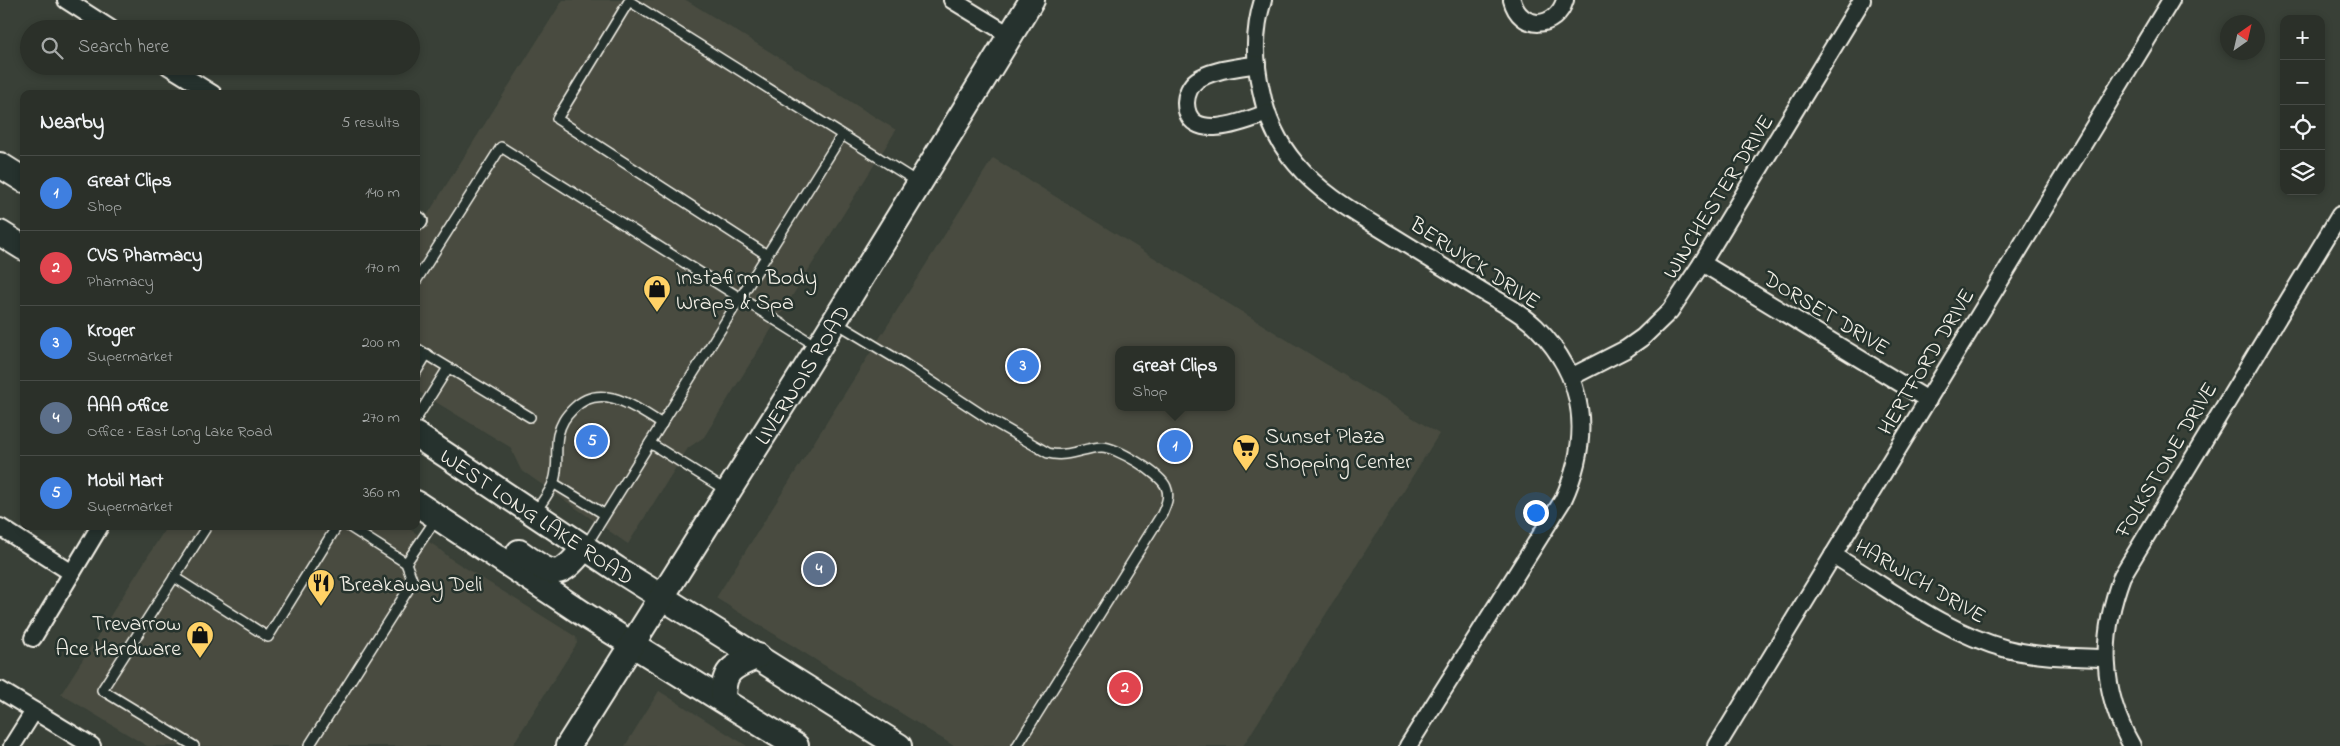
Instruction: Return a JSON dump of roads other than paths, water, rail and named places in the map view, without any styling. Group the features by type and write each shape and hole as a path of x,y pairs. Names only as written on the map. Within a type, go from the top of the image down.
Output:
{"main road":[{"name":"LIVERNOIS ROAD","path":"568,746 835,322 1032,0"},
{"path":"0,165 20,178"},
{"path":"0,222 20,228"},
{"path":"0,233 20,246"},
{"name":"WEST LONG LAKE ROAD","path":"420,438 584,548 899,746"},
{"path":"420,453 488,498 528,510"},
{"path":"420,494 445,505 545,570 557,572 566,568 584,548"},
{"path":"420,506 540,586 796,746"},
{"path":"723,700 723,681 731,670 758,656"}],"street":[{"path":"66,0 97,20"},
{"path":"952,0 1011,36"},
{"name":"BERWYCK DRIVE","path":"1263,0 1258,22 1257,64 1267,113 1295,164 1312,182 1339,202 1524,317 1547,340 1561,358 1571,377 1579,402 1580,450 1571,483 1563,500 1408,746"},
{"path":"1512,0 1523,18 1532,22 1543,23 1559,14 1565,0"},
{"name":"WINCHESTER DRIVE","path":"1571,377 1610,359 1642,337 1670,311 1702,263 1862,0"},
{"name":"HERTFORD DRIVE","path":"1717,746 2171,0"},
{"path":"1257,64 1199,78 1188,92 1187,109 1193,120 1198,124 1217,128 1267,113"},
{"path":"182,75 207,90"},
{"name":"FOLKSTONE DRIVE","path":"2132,746 2114,706 2105,658 2109,617 2114,599 2130,562 2340,215"},
{"name":"DORSET DRIVE","path":"1702,263 1928,400"},
{"path":"0,527 72,573"},
{"path":"32,638 98,530"},
{"name":"HARWICH DRIVE","path":"1833,555 1967,635 2008,649 2028,653 2105,658"},
{"path":"0,690 92,746"},
{"path":"12,746 34,711"}],"lane":[{"path":"767,255 557,119 629,1 919,184"},
{"path":"584,548 842,134"},
{"path":"420,275 501,147 819,347"},
{"path":"835,322 1048,453 1059,456 1102,447 1119,452 1158,476 1166,487 1167,501 1162,514 1017,746"},
{"path":"420,350 530,417"},
{"path":"420,365 427,354"},
{"path":"420,414 448,368"},
{"path":"528,510 553,483 557,470 558,436 563,419 579,403 588,398 612,397 624,401 662,424"},
{"path":"650,443 727,491"},
{"path":"553,483 604,514"},
{"path":"406,563 438,517"},
{"path":"194,746 102,690 204,530"},
{"path":"174,577 268,636 334,530"},
{"path":"309,746 413,582 406,563 354,530"}],"place":[{"name":"Instafirm Body Wraps & Spa","path":"657,313"},
{"name":"Kroger","path":"1023,366"},
{"name":"Mobil Mart","path":"592,441"},
{"name":"Great Clips","path":"1175,446"},
{"name":"Sunset Plaza Shopping Center","path":"1246,472"},
{"name":"AAA office","path":"819,569"},
{"name":"Breakaway Deli","path":"321,607"},
{"name":"Trevarrow Ace Hardware","path":"200,659"},
{"name":"CVS Pharmacy","path":"1125,688"}]}
